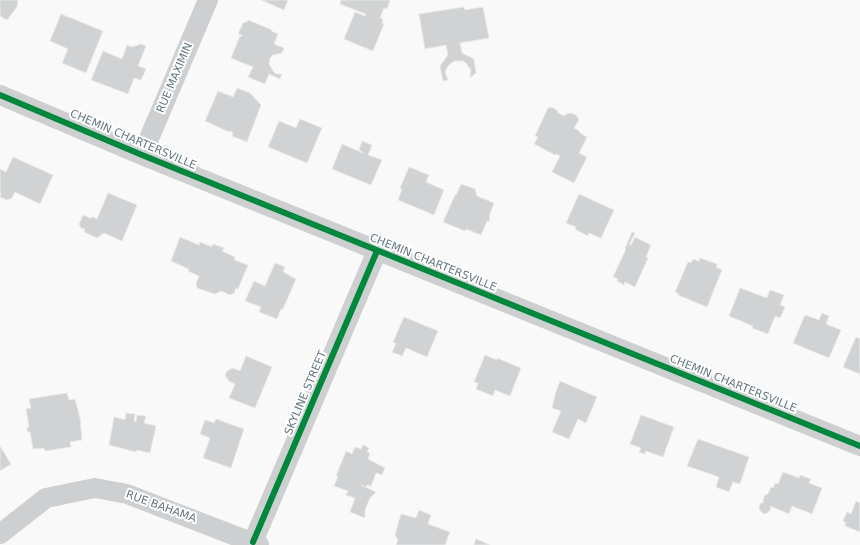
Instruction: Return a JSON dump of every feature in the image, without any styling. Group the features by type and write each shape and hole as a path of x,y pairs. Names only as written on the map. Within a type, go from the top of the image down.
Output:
{"street":[{"name":"RUE MAXIMIN","path":"142,155 208,0"},
{"name":"CHEMIN CHARTERSVILLE","path":"0,95 376,251 860,446"},
{"name":"SKYLINE STREET","path":"256,544 376,251"},
{"name":"RUE BAHAMA","path":"0,534 46,498 95,488 127,494 256,544"}],"building":[{"path":"0,0 18,0 17,7 7,20 0,16"},
{"path":"261,0 288,0 284,10"},
{"path":"341,0 390,0 387,9 384,8 380,18 383,19 382,23 384,24 373,51 344,39 355,12 365,16 366,14 340,4"},
{"path":"464,7 465,10 483,7 489,38 460,43 462,53 474,59 476,73 470,78 471,70 466,63 463,61 454,61 448,66 445,72 448,80 443,81 440,66 448,55 446,45 425,49 419,14"},
{"path":"61,14 103,31 86,73 62,63 68,49 50,41"},
{"path":"248,20 278,34 274,44 284,48 282,53 273,55 270,58 269,64 276,74 282,74 280,79 269,74 265,84 248,77 253,67 231,58 240,36 241,37 242,35 238,34 243,23 247,22"},
{"path":"141,44 146,46 138,66 146,69 141,80 134,78 128,94 91,80 103,51 122,59 127,45 132,47"},
{"path":"237,88 250,93 261,105 247,142 232,136 233,133 230,131 229,132 205,121 218,91 233,97"},
{"path":"551,107 557,110 558,113 565,116 566,114 571,113 577,116 579,120 574,128 587,137 579,153 587,157 574,183 552,172 560,156 534,144 538,137 535,136 548,108"},
{"path":"300,119 322,128 307,163 268,147 279,121 296,128"},
{"path":"362,141 372,145 368,155 382,160 371,185 332,169 342,144 363,153 359,150"},
{"path":"13,157 53,175 40,204 15,192 12,198 7,200 0,197 0,169 6,172"},
{"path":"409,167 429,175 426,182 444,190 434,215 398,200 402,189 400,188"},
{"path":"461,184 475,189 477,196 494,203 489,217 489,222 487,221 481,235 466,229 465,231 443,222"},
{"path":"108,193 137,205 122,241 104,233 97,238 84,232 85,229 81,228 79,224 83,215 97,219"},
{"path":"579,194 614,210 601,238 589,233 588,236 575,229 576,227 566,223"},
{"path":"632,232 635,233 629,245 631,245 635,237 651,245 646,257 648,258 635,287 625,282 624,285 617,281 618,279 613,277"},
{"path":"180,237 199,245 200,242 212,247 213,244 224,248 222,251 235,257 234,260 248,265 238,289 236,288 234,293 230,295 221,291 215,294 197,288 196,284 199,276 188,271 189,269 171,261"},
{"path":"700,258 717,264 716,267 722,270 707,307 678,295 679,294 675,292 688,262 691,263 693,259 699,261"},
{"path":"275,263 285,267 283,272 296,279 277,319 259,312 261,307 245,301 254,281 265,286"},
{"path":"740,288 767,298 770,290 784,295 780,305 785,307 780,318 775,316 768,334 752,328 753,326 729,316"},
{"path":"822,313 829,316 826,324 841,330 829,358 793,343 805,315 819,320"},
{"path":"404,317 438,331 427,357 406,348 402,356 392,352 396,344 393,342"},
{"path":"856,337 860,339 860,374 843,367"},
{"path":"485,355 497,360 497,358 521,368 510,396 495,390 493,396 476,389 478,383 474,382"},
{"path":"246,356 272,367 255,408 229,398 235,384 229,381 225,375 227,371 233,368 240,371"},
{"path":"560,381 597,397 586,423 578,419 569,439 552,432 561,411 552,408"},
{"path":"67,393 69,400 75,399 80,418 82,440 70,442 71,447 45,451 44,448 33,449 30,432 27,432 27,428 29,427 26,409 31,408 29,399"},
{"path":"126,413 135,414 134,421 136,422 137,415 146,416 144,423 156,426 150,453 137,450 136,452 109,445 114,417 125,420"},
{"path":"641,415 674,427 663,457 646,451 645,454 639,452 641,448 630,444"},
{"path":"216,419 244,429 231,468 203,458 210,438 200,434 205,420 214,423"},
{"path":"698,439 749,457 740,484 733,482 729,492 716,487 719,477 687,466"},
{"path":"363,445 369,448 367,452 370,453 368,459 385,468 382,475 376,473 371,486 367,485 366,487 361,485 376,492 370,498 365,510 365,518 350,512 355,498 346,495 348,491 334,486 338,476 336,476 346,451 352,454 355,447 361,449"},
{"path":"0,446 11,464 0,471"},
{"path":"783,472 799,478 800,475 811,479 809,483 822,488 812,514 792,506 789,514 770,506 771,508 769,512 765,514 761,512 759,508 760,504 764,502 763,500 765,495 768,494 771,487 773,488 775,483 778,484"},
{"path":"856,501 860,503 860,532 845,526 846,523 843,521 847,512 851,514"},
{"path":"419,510 431,515 428,524 450,532 445,545 396,545 398,540 395,535 401,514 416,518"},
{"path":"476,539 490,545 474,545"}],"cycle path":[{"path":"0,95 142,155 860,446"},
{"path":"253,542 377,251"}]}
